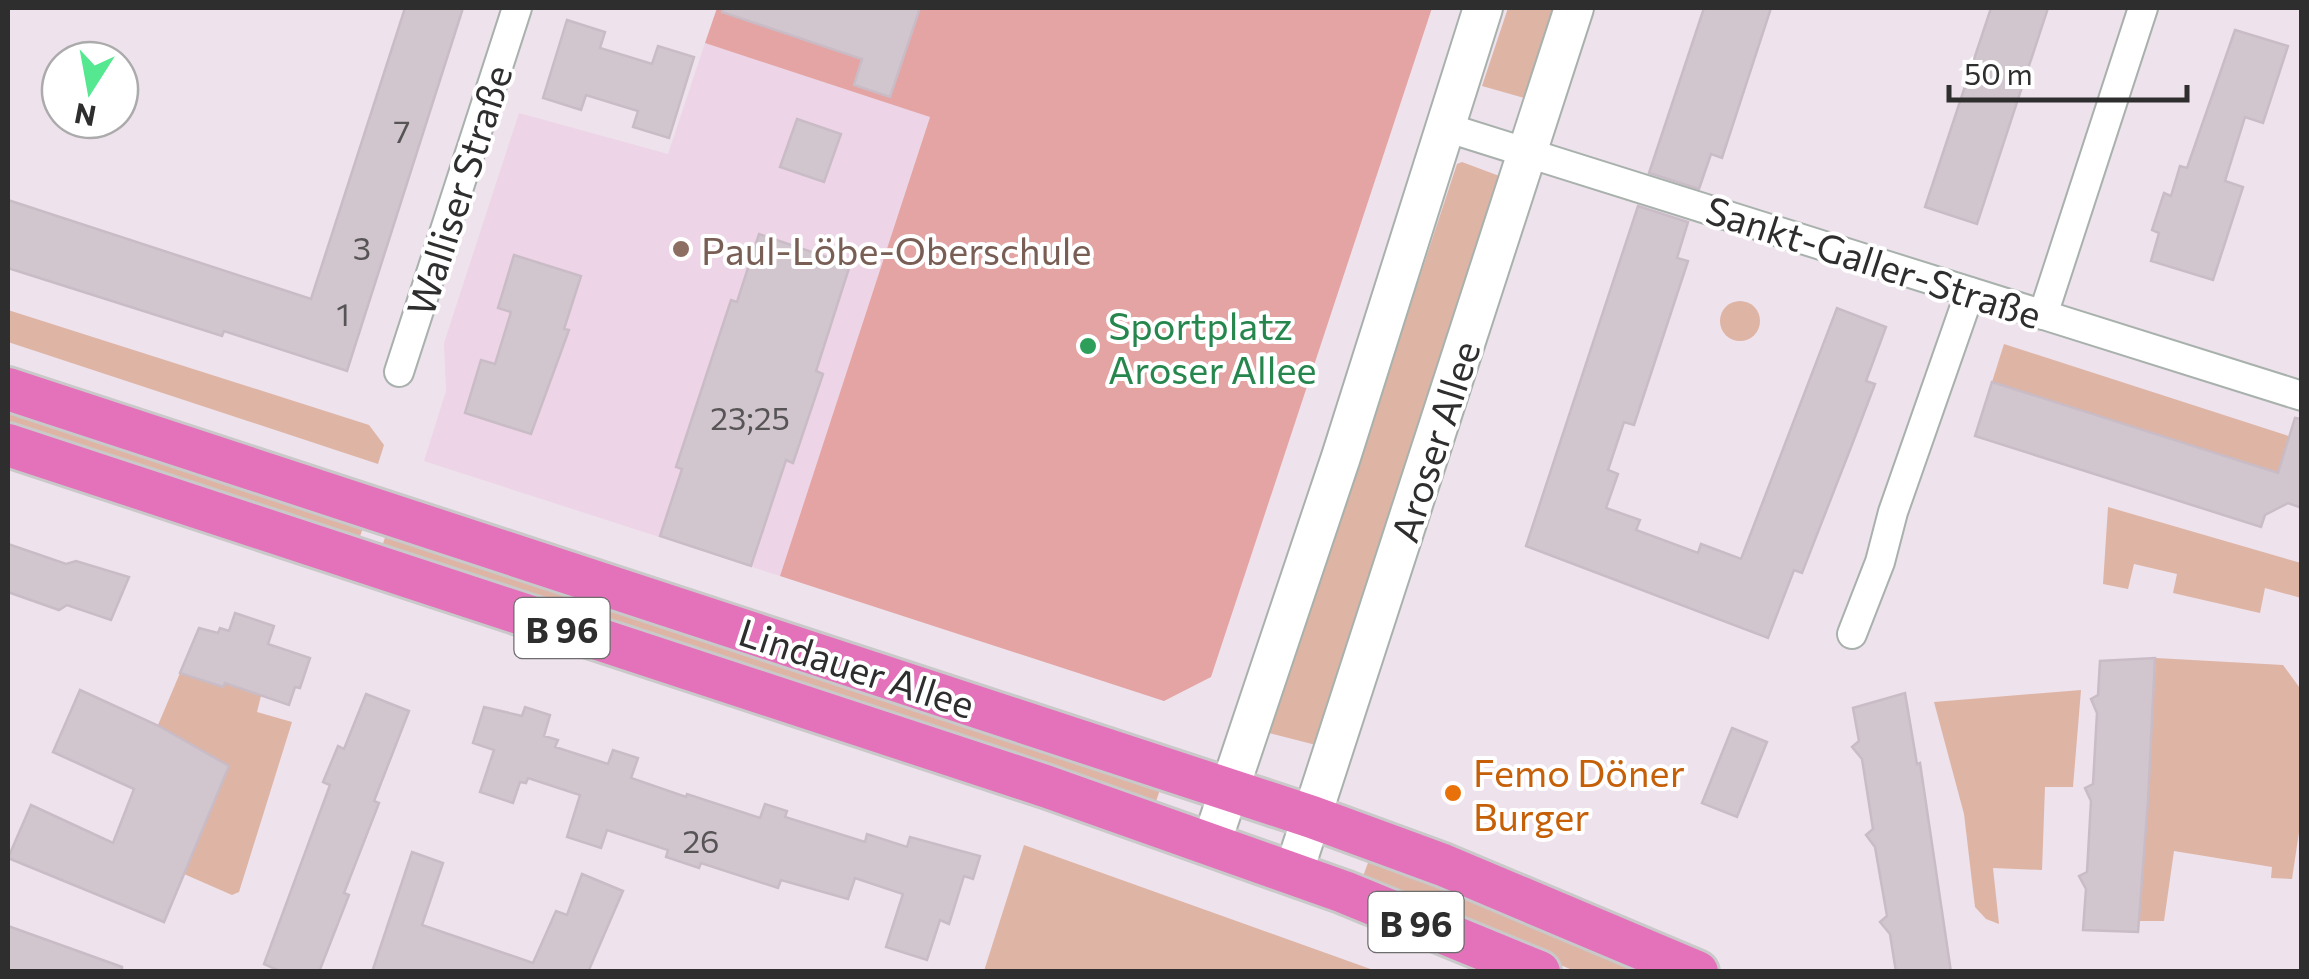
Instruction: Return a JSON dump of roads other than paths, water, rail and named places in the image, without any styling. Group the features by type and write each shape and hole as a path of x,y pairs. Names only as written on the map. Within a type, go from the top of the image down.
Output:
{"main road":[{"path":"1212,844 1341,456 1483,8"},
{"name":"Aroser Allee","path":"1293,874 1574,8"},
{"name":"Lindauer Allee","path":"8,389 1312,817 1443,865 1697,972"},
{"name":"Lindauer Allee","path":"8,445 1045,786 1293,874 1539,972"}],"street":[{"name":"Walliser Straße","path":"399,372 517,8"},
{"path":"2042,315 2143,8"},
{"name":"Sankt-Galler-Straße","path":"1445,128 2302,396"},
{"path":"1852,634 1970,292"}],"place":[{"name":"Paul-Löbe-Oberschule","path":"681,249"},
{"name":"Sportplatz Aroser Allee","path":"1088,346"},
{"name":"Femo Döner Burger","path":"1453,793"}]}
